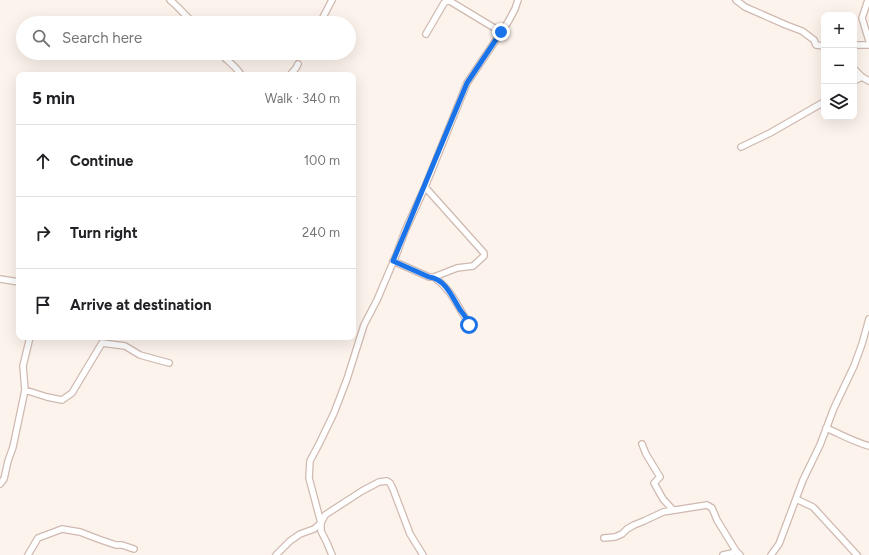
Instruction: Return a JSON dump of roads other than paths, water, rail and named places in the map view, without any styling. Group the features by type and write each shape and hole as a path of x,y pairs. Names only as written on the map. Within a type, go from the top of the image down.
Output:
{"street":[{"path":"170,0 186,16"},
{"path":"324,16 332,0"},
{"path":"426,34 444,3 448,0 501,32"},
{"path":"332,555 322,531 309,478 310,461 334,413 347,379 364,325 377,300 467,83 508,22 518,0"},
{"path":"736,0 745,7 802,31 814,40 816,45 821,46"},
{"path":"868,0 862,18 869,41"},
{"path":"857,45 869,44"},
{"path":"226,60 237,68 239,72"},
{"path":"293,72 298,64"},
{"path":"857,72 869,81"},
{"path":"857,80 862,77"},
{"path":"742,147 821,104"},
{"path":"393,261 429,277 434,277 457,268 473,266 484,256 484,253 425,187"},
{"path":"434,277 446,287 468,321 469,325"},
{"path":"0,279 16,282"},
{"path":"771,555 779,544 803,480 820,445 834,408 854,366 869,319"},
{"path":"0,484 4,479 13,447 25,390 23,366 29,340"},
{"path":"25,390 46,397 62,400 72,393 102,343 125,346 140,355 169,363"},
{"path":"826,428 849,439 869,446"},
{"path":"642,444 646,454 660,477 654,483 663,499 674,510"},
{"path":"276,555 290,541 300,534 314,529 321,522 324,515 362,491 379,482 387,481 393,489 410,534 423,555"},
{"path":"796,499 813,507 857,555"},
{"path":"604,538 615,538 634,524 644,522 663,512 707,505 712,508 717,520 738,553"},
{"path":"28,555 38,538 62,529 80,532 116,545 122,545 134,549"},
{"path":"723,555 738,553"}]}
